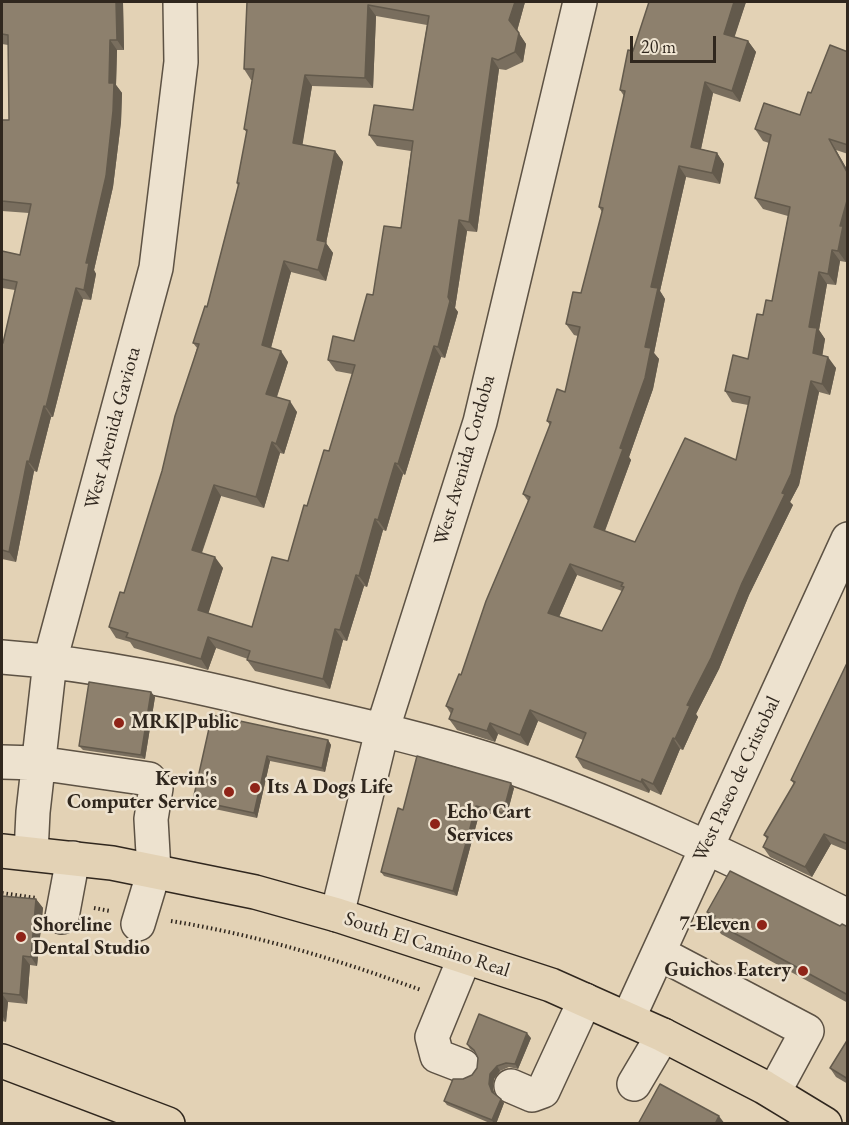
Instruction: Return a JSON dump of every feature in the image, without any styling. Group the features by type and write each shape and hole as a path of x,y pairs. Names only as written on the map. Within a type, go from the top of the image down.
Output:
{"main road":[{"name":"South El Camino Real","path":"16,852 73,858 154,871 255,892 337,915 464,959 551,985 663,1035 774,1092 825,1124"},
{"path":"2,1061 168,1124"}],"street":[{"name":"West Avenida Gaviota","path":"16,852 38,763 50,660 156,268 181,62 180,2"},
{"name":"West Avenida Cordoba","path":"337,915 382,731 480,422 580,2"},
{"name":"West Paseo de Cristobal","path":"628,1019 848,539"},
{"path":"2,657 50,660 184,683 382,731 509,767 641,817 706,846 848,916"},
{"path":"2,762 38,763 149,779 156,788 151,819 154,871 139,920"},
{"path":"63,910 73,858"},
{"path":"659,953 807,1031 774,1092"},
{"path":"463,1066 436,1056 432,1037 464,959"},
{"path":"511,1086 532,1095 543,1091 585,1000"},
{"path":"634,1084 663,1035"}],"path":[{"path":"2,893 63,910 208,927 337,960 447,1000"}],"building":[{"path":"2,2 116,2 117,40 110,40 109,83 114,83 113,111 106,176 86,263 89,263 84,290 76,288 46,407 44,406 29,462 27,461 9,552 2,550 2,343 17,282 2,279 2,251 20,255 31,204 2,201 2,120 9,120 8,35 2,34"},
{"path":"247,2 515,2 509,20 519,33 515,52 498,60 492,58 469,222 459,220 448,297 450,301 438,347 434,346 398,464 395,463 378,520 375,519 359,576 356,575 340,630 335,629 323,679 247,660 250,651 208,637 201,659 126,637 128,633 109,627 120,592 124,593 162,471 175,416 199,344 193,343 205,306 207,307 239,183 237,183 247,130 244,129 254,69 244,69","holes":["368,5 429,16 413,110 374,105 369,135 413,141 401,228 384,226 373,295 367,294 354,341 333,336 328,360 355,365 329,451 324,450 307,506 304,505 288,561 272,557 252,627 198,610 215,557 192,550 214,485 256,497 272,442 276,444 290,401 266,394 281,351 262,345 284,261 318,270 326,242 317,240 335,151 293,143 305,75 365,78"]},
{"path":"649,2 734,2 724,34 748,41 732,91 705,82 691,147 717,153 712,173 679,166 651,287 658,288 645,347 651,348 645,378 620,448 623,449 594,527 635,542 685,438 736,460 750,397 725,391 733,355 748,359 757,314 763,315 766,300 772,301 790,207 755,198 771,135 755,129 764,103 800,115 830,45 848,52 848,145 829,139 848,174 848,197 840,226 843,226 838,251 832,250 828,274 819,272 809,327 817,328 813,353 828,357 822,384 811,381 791,474 782,493 785,494 742,583 711,658 687,705 690,706 653,784 642,779 641,782 576,757 586,733 530,710 520,735 490,723 487,731 449,719 453,709 446,706 459,674 461,675 486,601 530,497 523,494 551,422 547,421 557,389 565,392 580,327 566,324 573,292 581,293 603,208 599,207 625,91 620,90 628,50 633,51","holes":["570,564 623,583 621,586 624,587 602,631 548,613"]},
{"path":"848,661 848,844 824,834 805,867 763,847 768,837 764,835 795,782 791,780"},
{"name":"MRK|Public","path":"89,682 151,692 141,755 79,746"},
{"path":"212,715 328,740 322,768 267,756 254,813 193,800"},
{"name":"Echo Cart Services","path":"417,756 511,783 503,813 476,806 453,891 381,872 398,808 403,810"},
{"path":"730,871 840,926 842,924 848,927 848,995 712,921 715,916 707,912"},
{"name":"Shoreline Dental Studio","path":"2,896 36,899 31,957 23,956 20,995 2,993"},
{"path":"479,1014 527,1033 515,1064 506,1063 497,1066 490,1074 489,1084 492,1092 501,1099 492,1120 444,1101 453,1079 463,1079 472,1075 477,1068 478,1058 467,1044"},
{"path":"848,1039 848,1079 830,1068"},
{"path":"660,1084 719,1116 715,1124 638,1124"}],"place":[{"name":"MRK|Public","path":"119,723"},
{"name":"Its A Dogs Life","path":"255,788"},
{"name":"Kevin's Computer Service","path":"229,792"},
{"name":"Echo Cart Services","path":"435,824"},
{"name":"7-Eleven","path":"762,925"},
{"name":"Shoreline Dental Studio","path":"21,937"},
{"name":"Guichos Eatery","path":"803,971"}]}
